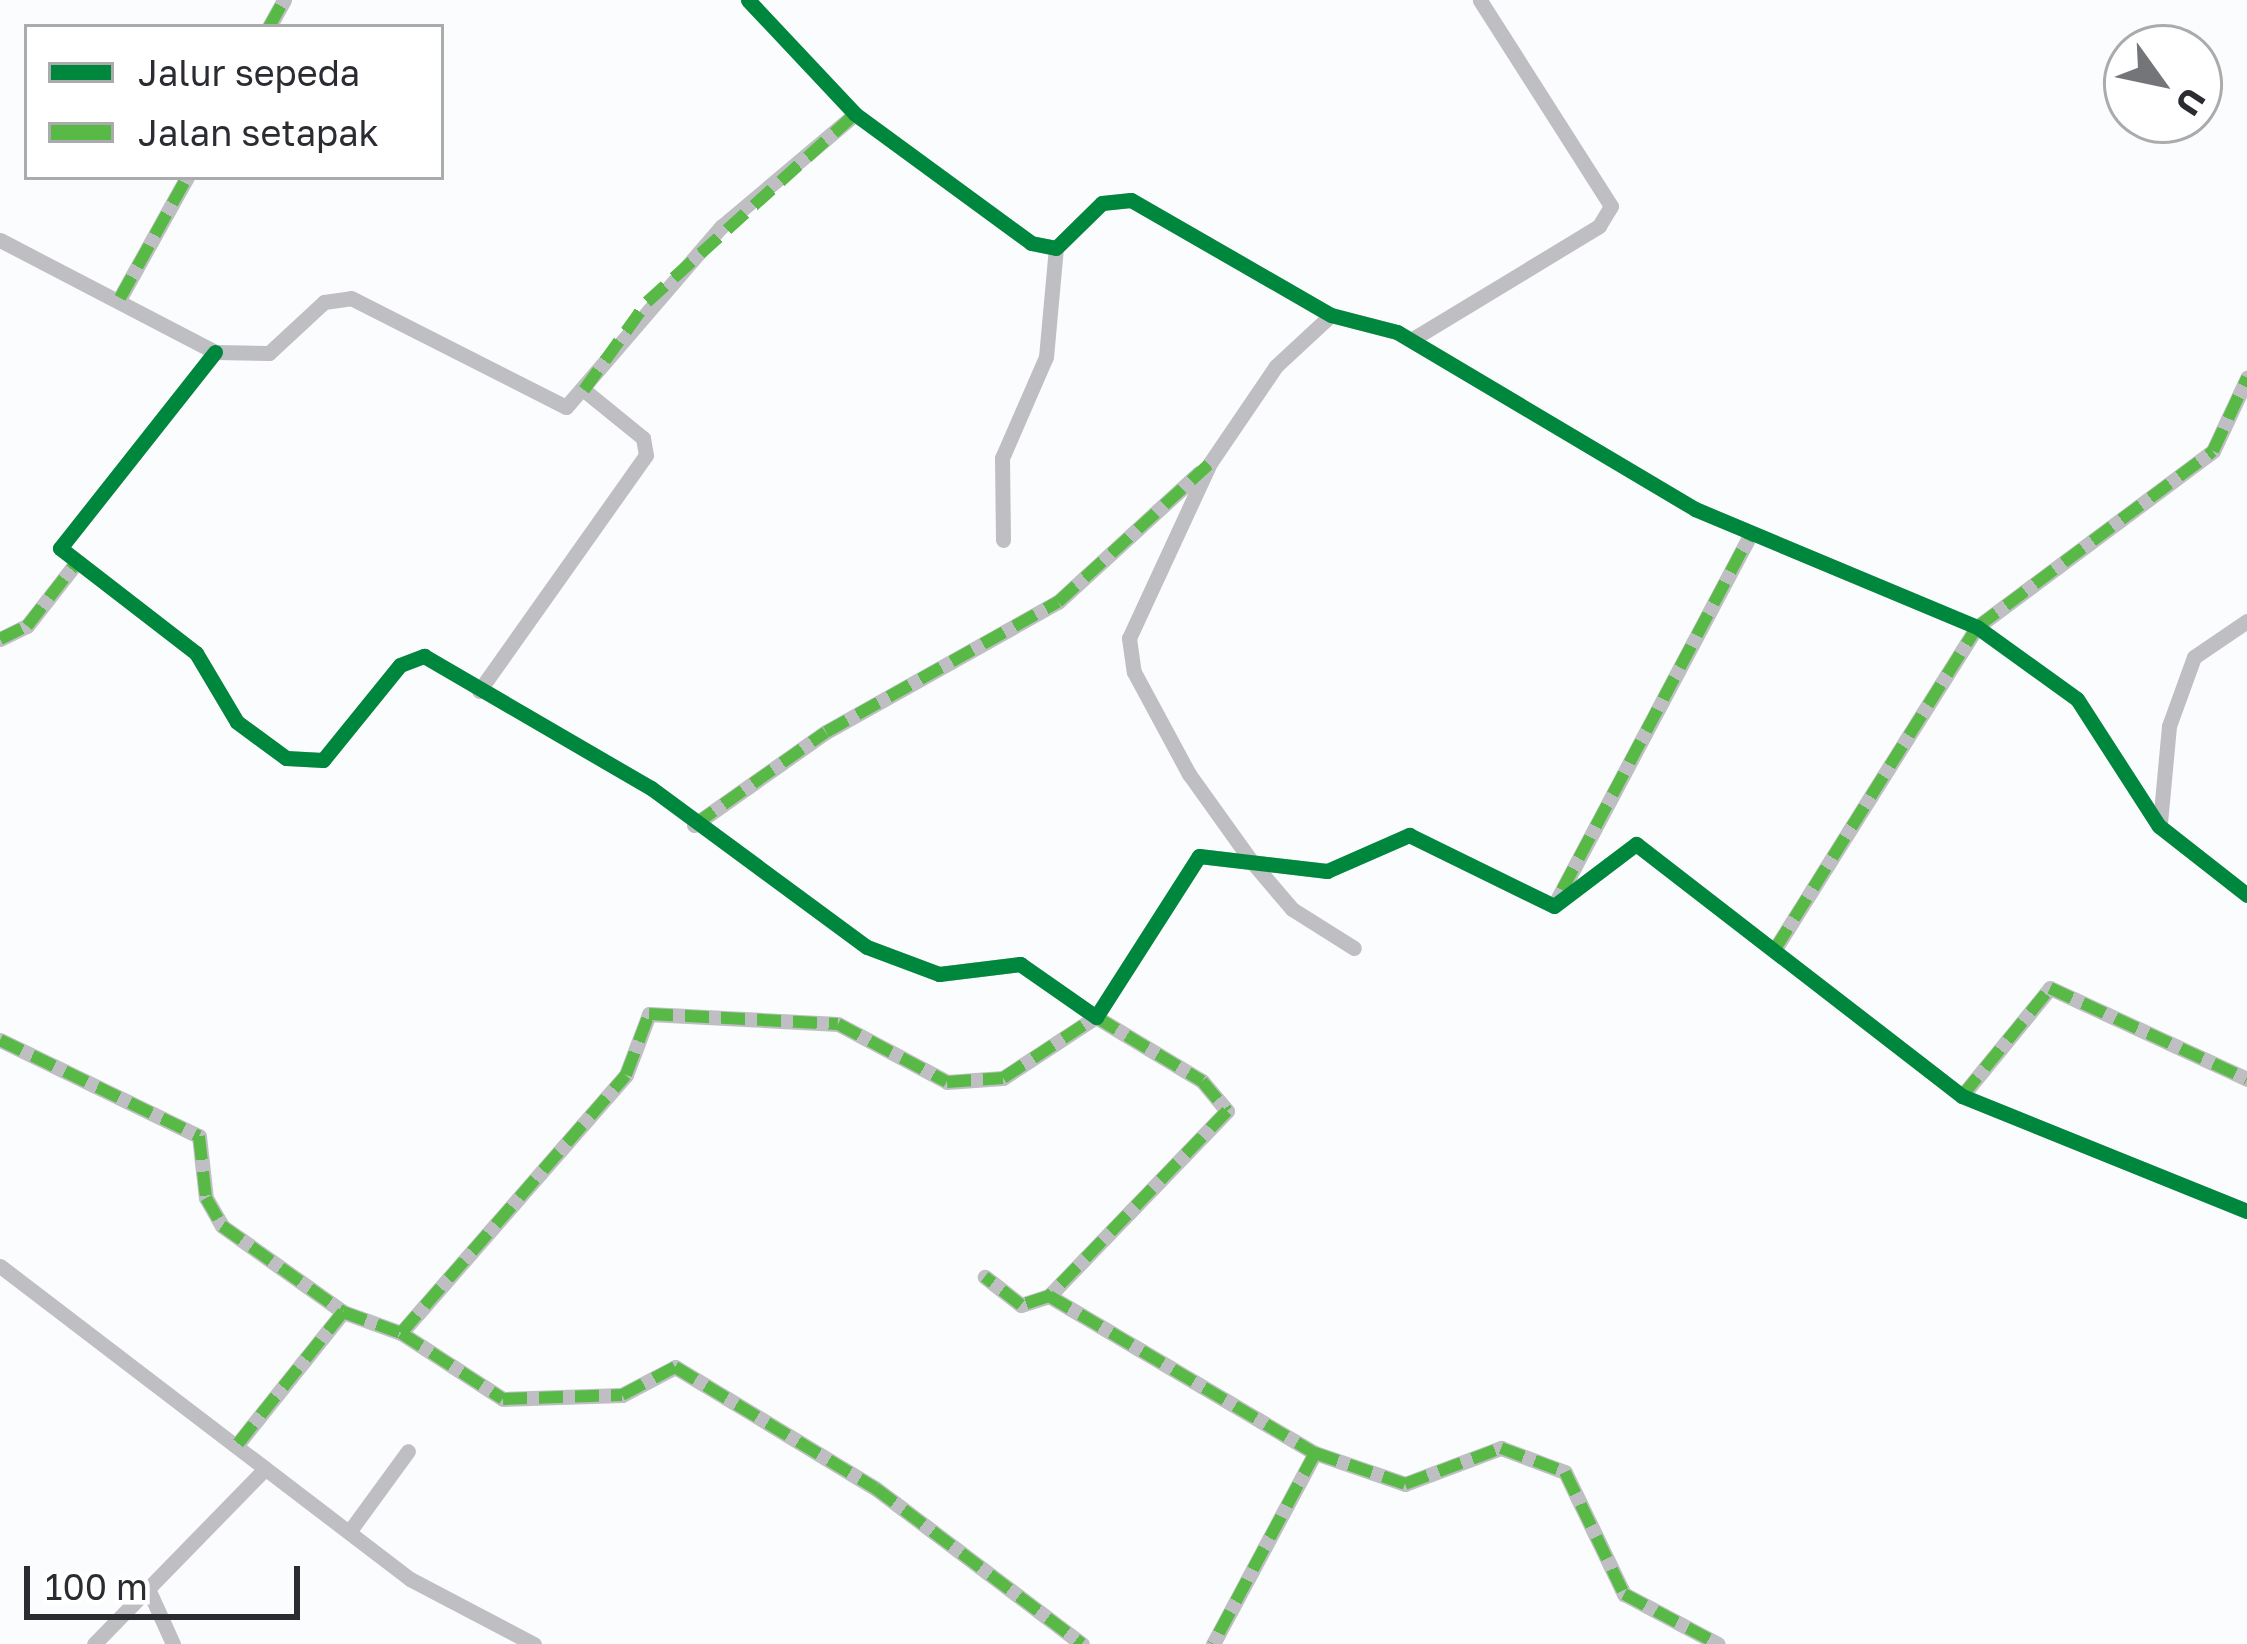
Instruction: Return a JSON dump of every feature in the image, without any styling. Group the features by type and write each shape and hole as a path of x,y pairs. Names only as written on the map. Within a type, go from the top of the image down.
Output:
{"street":[{"path":"748,0 855,114 1031,243 1056,248"},
{"path":"1411,340 1599,226 1611,206 1480,0"},
{"path":"0,240 120,298 215,352 269,353 324,302 351,298 537,401 566,407 677,272 855,114"},
{"path":"120,298 185,180"},
{"path":"1003,540 1002,458 1046,357 1056,248 1102,202 1131,200 1331,315 1411,340 1750,535 1977,627 2078,699 2159,826 2247,896"},
{"path":"1331,315 1276,366 1210,463 1130,616 1130,655 1189,774 1252,862 1292,909 1354,948"},
{"path":"215,352 62,540 76,563 196,652 237,722 297,762 335,749 411,657 634,777 867,947 939,974 1020,964 1202,1082 1227,1111 1049,1296 1021,1304 985,1277"},
{"path":"1775,949 1977,627 2213,451 2247,378"},
{"path":"479,691 646,455 643,438 584,390"},
{"path":"694,825 826,732 1058,602 1210,463"},
{"path":"1554,906 1750,535"},
{"path":"0,639 28,626 76,563"},
{"path":"2159,826 2169,726 2194,657 2247,621"},
{"path":"401,1333 626,1076 649,1014 838,1024 947,1082 1003,1078 1096,1017 1199,856 1327,871 1409,836 1554,906"},
{"path":"1554,906 1636,844 1962,1096 2247,1211"},
{"path":"1962,1096 2050,988 2247,1079"},
{"path":"0,1040 199,1136 222,1226 343,1312 401,1333 503,1399 622,1395 675,1367 875,1488 1082,1644"},
{"path":"0,1266 349,1532 534,1644"},
{"path":"1049,1296 1315,1453 1405,1484 1501,1448 1565,1472 1624,1594 1718,1644"},
{"path":"236,1446 343,1312"},
{"path":"349,1532 408,1451"},
{"path":"1213,1644 1315,1453"},
{"path":"94,1644 150,1593 265,1469"},
{"path":"150,1593 173,1644"}],"marked path":[{"path":"271,24 284,0"},
{"path":"584,390 647,302 855,114"},
{"path":"120,298 185,180"},
{"path":"1769,944 1775,949 1977,627 2213,451 2247,378"},
{"path":"694,825 826,732 1058,602 1210,463"},
{"path":"1562,890 1750,535"},
{"path":"0,639 27,626 76,563"},
{"path":"1962,1096 2050,988 2247,1079"},
{"path":"343,1312 401,1333 626,1075 649,1014 838,1024 947,1082 1003,1078 1096,1017 1202,1081 1227,1111 1049,1296 1021,1305 985,1277"},
{"path":"0,1040 199,1136 206,1198 222,1226 343,1312 236,1446"},
{"path":"1049,1296 1315,1453 1213,1644"},
{"path":"401,1333 503,1399 622,1395 675,1367 875,1488 1082,1644"},
{"path":"1315,1453 1405,1484 1501,1448 1565,1472 1624,1594 1718,1644"}],"cycle path":[{"path":"748,0 855,114 1031,243 1056,248 1102,203 1131,200 1331,315 1397,332 1695,509 1977,627 2077,699 2159,826 2247,895"},
{"path":"215,352 60,548 196,653 237,722 286,758 323,760 400,665 424,656 651,788 867,947 939,974 1020,964 1096,1017 1199,856 1327,871 1409,835 1554,906 1636,844 1962,1096 2247,1211"}]}
